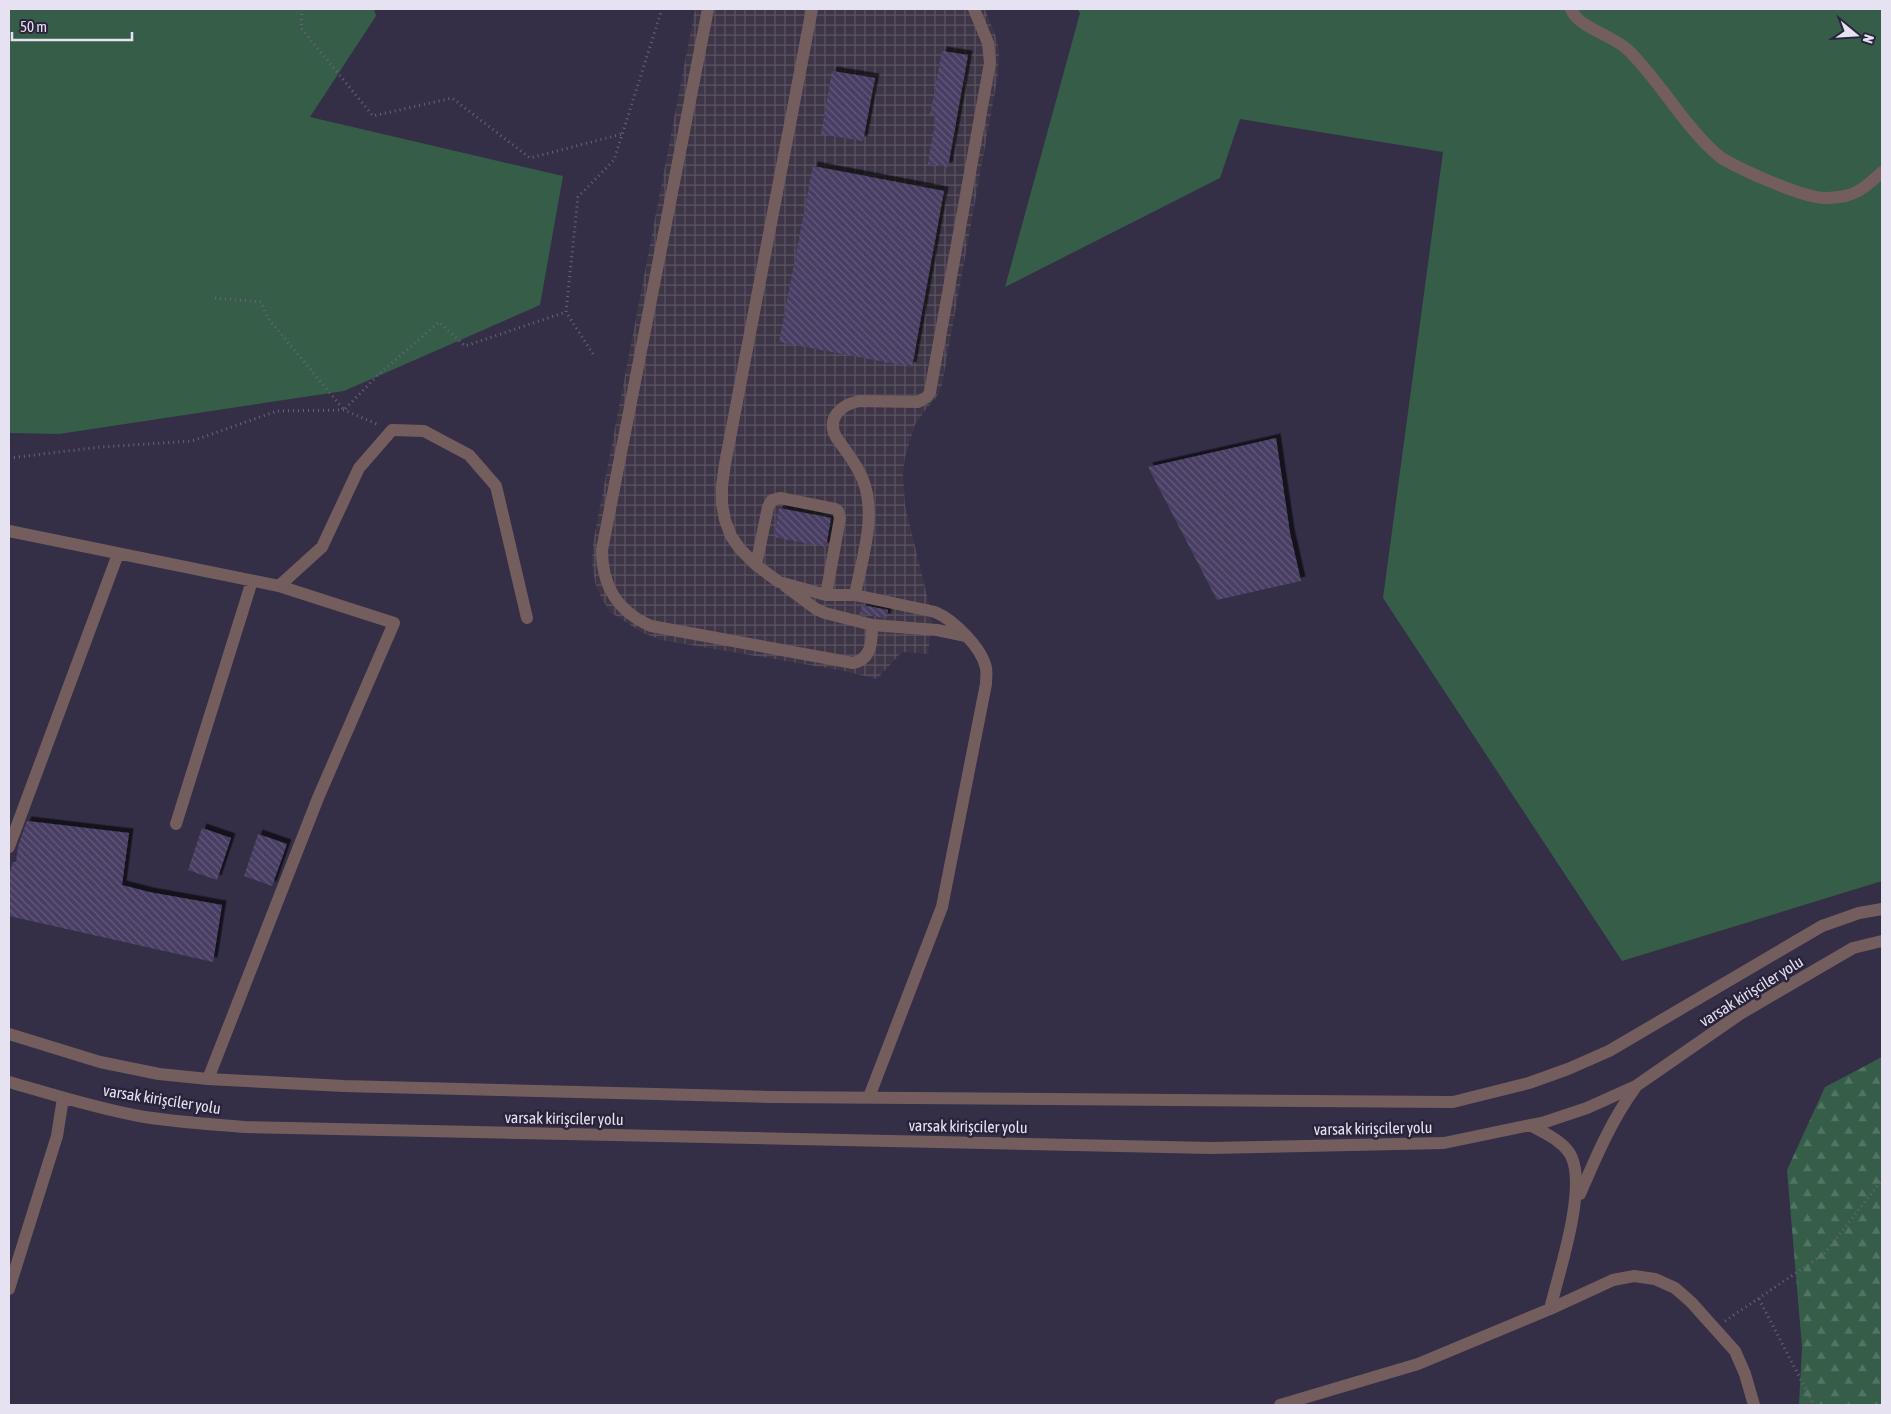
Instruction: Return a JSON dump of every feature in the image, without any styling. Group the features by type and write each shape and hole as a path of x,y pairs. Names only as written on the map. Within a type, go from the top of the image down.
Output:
{"street":[{"path":"708,9 602,550 602,565 605,579 610,591 623,609 650,626 663,630 853,663 862,660 868,652 872,640 872,624"},
{"path":"812,9 722,486 722,504 725,520 731,536 740,549 756,565 816,609 825,613 872,624 937,630 966,636"},
{"path":"855,595 868,522 869,503 863,479 836,437 832,422 840,409 851,403 858,401 918,402 923,401 930,392 990,63 988,43 974,9"},
{"path":"1571,9 1578,20 1628,49 1705,144 1722,158 1750,173 1803,194 1825,198 1847,196 1867,187 1882,172"},
{"path":"279,586 322,547 359,468 392,430 424,431 469,455 496,486 527,618"},
{"path":"756,565 768,507 772,500 780,498 835,509 838,511 840,518 826,595"},
{"path":"9,531 279,586 394,623 318,798 208,1079"},
{"path":"9,847 118,554"},
{"path":"176,824 252,581"},
{"path":"779,582 826,595 855,595 935,612 950,620 966,636 982,657 986,669 986,684 942,907 868,1097"},
{"name":"varsak kirişciler yolu","path":"9,1034 100,1062 159,1074 208,1079 344,1086 770,1097 1453,1102 1529,1083 1609,1051 1822,926 1859,913 1882,909"},
{"name":"varsak kirişciler yolu","path":"9,1082 63,1098 138,1115 184,1122 245,1127 1211,1148 1444,1143 1530,1125 1588,1108 1636,1086 1740,1014 1853,948 1882,941"},
{"path":"1575,1206 1602,1142 1619,1110 1636,1086"},
{"path":"9,1289 57,1136 63,1098"},
{"path":"1530,1125 1560,1143 1572,1157 1577,1181 1575,1206 1550,1309"},
{"path":"1280,1405 1418,1364 1550,1309 1613,1280 1634,1276 1655,1279 1675,1288 1735,1351 1745,1374 1754,1405"}],"path":[{"path":"302,9 301,28 373,116 452,98 530,158 622,134"},
{"path":"593,354 566,312 578,197 614,160 662,9"},
{"path":"215,298 261,302 267,317 344,410"},
{"path":"344,410 377,376 439,322 465,346 566,312"},
{"path":"9,458 101,447 192,441 277,411 344,410 392,430"},
{"path":"1714,1329 1824,1254 1882,1180"},
{"path":"1759,1299 1814,1405"}],"shaded area":[{"path":"695,9 985,9 996,37 999,51 998,75 942,385 936,398 915,425 905,457 903,473 905,505 932,622 928,654 902,652 877,679 844,671 661,640 643,633 610,612 595,583 592,563 593,543"}],"green space":[{"path":"9,9 374,9 376,16 310,117 563,176 540,305 344,391 59,434 9,433"},
{"path":"1077,9 1882,9 1882,881 1622,961 1383,598 1443,152 1240,119 1220,178 1005,287 1080,13"},
{"path":"1882,1057 1882,1405 1799,1405 1802,1347 1787,1170 1825,1087"}],"building":[{"path":"942,51 968,55 948,167 928,164 936,116 930,115"},
{"path":"832,71 875,78 863,141 821,134"},
{"path":"813,166 944,191 912,367 779,342"},
{"path":"1276,438 1290,533 1301,581 1217,600 1148,467"},
{"path":"779,508 831,518 826,547 774,537"},
{"path":"862,605 888,610 886,618 860,614"},
{"path":"27,821 129,833 122,885 149,892 222,905 213,962 9,916 9,875 13,862 16,862 18,846"},
{"path":"202,828 231,838 217,880 188,870"},
{"path":"258,834 287,844 272,886 244,876"}]}
